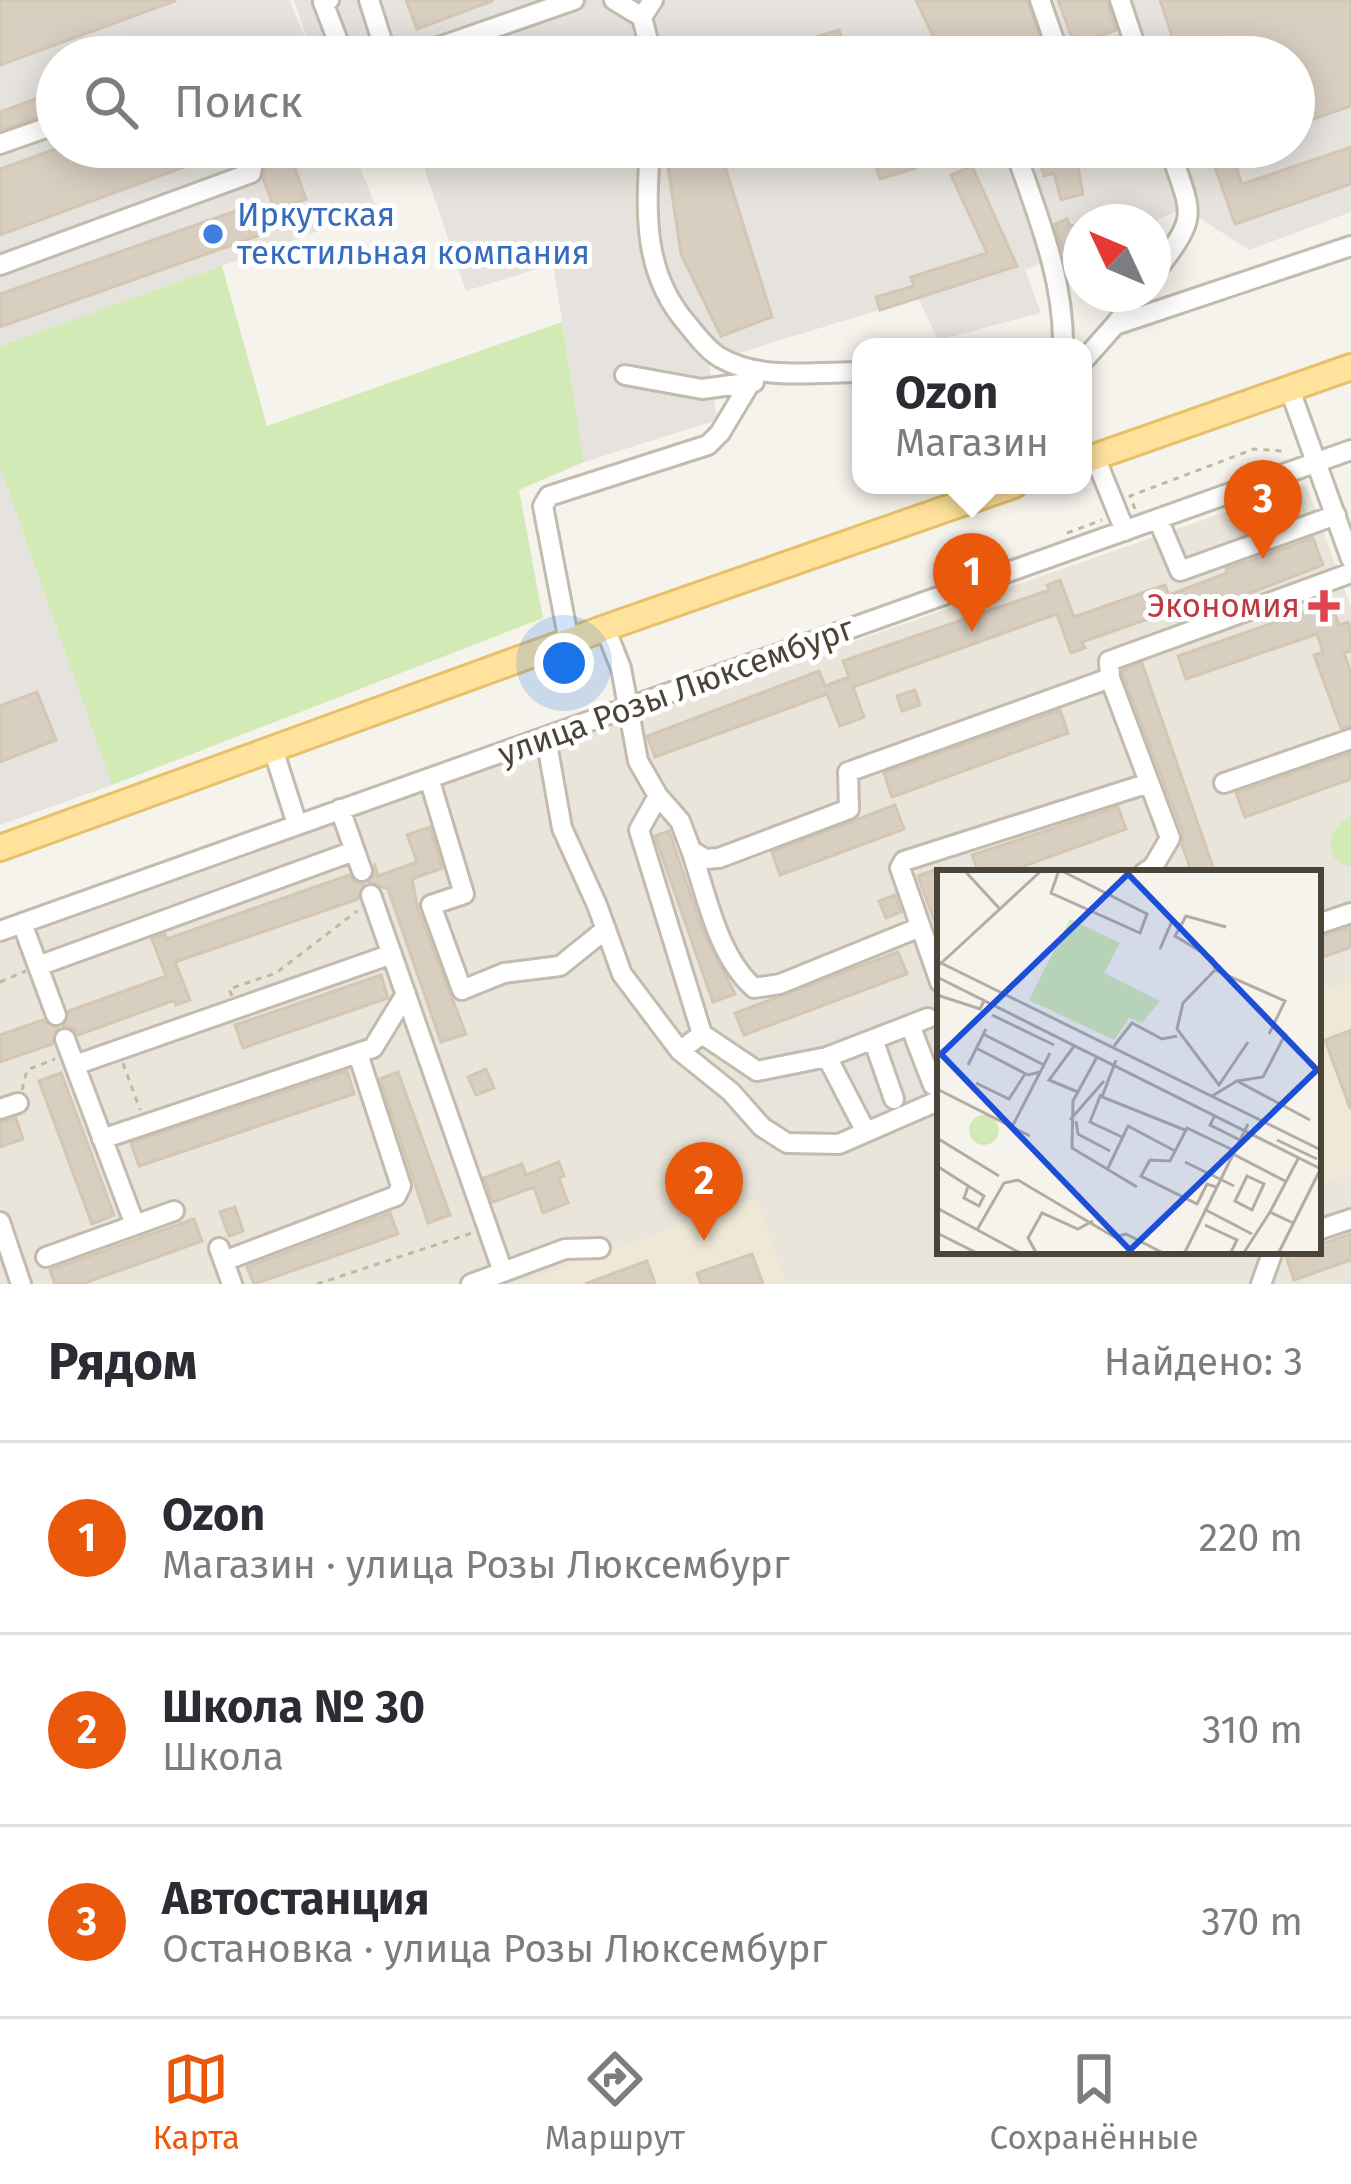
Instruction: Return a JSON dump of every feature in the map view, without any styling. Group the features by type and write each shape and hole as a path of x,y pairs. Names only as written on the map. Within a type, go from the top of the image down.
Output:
{"main road":[{"path":"1092,458 1351,368"},
{"path":"0,848 988,494"}],"street":[{"path":"329,0 323,2 336,36"},
{"path":"369,0 380,36"},
{"path":"470,36 574,0"},
{"path":"614,0 648,9"},
{"path":"1040,0 1053,36"},
{"path":"1120,0 1132,36"},
{"path":"0,144 36,131"},
{"path":"0,265 251,173 252,168"},
{"path":"650,168 648,247 676,312 722,359 788,373 852,372"},
{"path":"1021,168 1055,269 1064,309 1063,338"},
{"path":"1171,251 1190,214 1176,168"},
{"path":"1115,325 1351,246"},
{"path":"1092,351 1125,312"},
{"path":"625,375 702,388 788,373"},
{"path":"569,642 543,506 549,496 707,446 720,433 749,383"},
{"path":"1290,390 1351,559"},
{"name":"улица Розы Люксембург","path":"0,931 1351,449"},
{"path":"1092,465 1125,531"},
{"path":"1158,519 1180,571 1336,515"},
{"path":"1148,870 1170,838 1110,678 1109,661 1351,573"},
{"path":"605,628 621,668 638,761 658,796 680,820 724,946 741,976 754,988 780,984 918,928"},
{"path":"691,850 705,859 719,858 849,809 848,772 1110,678"},
{"path":"546,738 562,828 622,974 680,1051 731,1092 762,1127 787,1143 822,1147 866,1132 937,1092 919,1022 827,1057 758,1071 702,1034 639,830 658,796"},
{"path":"1224,783 1351,739"},
{"path":"273,749 297,824"},
{"path":"429,778 464,894 431,904 462,990 504,973 560,966 606,929"},
{"path":"937,975 900,868 904,861 1149,783"},
{"path":"340,809 362,871"},
{"path":"38,966 354,851"},
{"path":"372,897 503,1272"},
{"path":"1321,923 1351,913"},
{"path":"22,923 56,1015"},
{"path":"135,1225 70,1053 118,1050 392,954"},
{"path":"102,1138 373,1048 406,994"},
{"path":"680,1051 702,1034"},
{"path":"873,1039 894,1099"},
{"path":"232,1284 221,1254 396,1196 401,1186 358,1054"},
{"path":"827,1057 866,1132"},
{"path":"46,1257 174,1211"},
{"path":"1321,1229 1351,1219"},
{"path":"0,1222 21,1284"},
{"path":"471,1284 566,1249 600,1248"},
{"path":"1261,1284 1273,1254"}],"path":[{"path":"1135,509 1130,496 1254,449 1282,451 1288,462"},
{"path":"1065,543 1068,531 1104,519"},
{"path":"276,973 372,897"},
{"path":"0,982 38,966"},
{"path":"118,1050 145,1124"},
{"path":"9,1106 27,1070 70,1053"},
{"path":"317,1284 488,1228"}],"shaded area":[{"path":"0,0 289,0 305,36 36,36 36,168 360,168 377,210 0,346"},
{"path":"294,0 1351,0 1351,212 1249,250 1184,208 1171,214 1171,204 1063,204 1063,255 1025,270 1041,313 937,338 918,298 709,362 717,420 584,462 553,264 466,291 424,168 1315,168 1315,36 306,36"},
{"path":"0,467 112,785 0,825"},
{"path":"1306,484 1351,608 1351,1284 0,1284 0,939"},
{"path":"1351,981 1351,1174 1321,1185 1321,992"},
{"path":"935,987 937,992 937,1097 855,1132 823,1083 747,1091 750,1052"},
{"path":"756,1198 786,1284 517,1284"}],"green space":[{"path":"222,266 267,426 562,322 584,462 519,490 543,618 112,785 0,467 0,346"},
{"path":"1351,816 1351,865 1347,866 1334,858 1331,839"}],"building":[{"path":"0,0 175,0 79,36 36,36 36,52 0,65"},
{"path":"406,0 492,0 492,1 417,29"},
{"path":"916,0 1027,0 1040,36 933,36"},
{"path":"1058,0 1107,0 1116,30 1100,36 1072,36"},
{"path":"1160,0 1351,0 1351,106 1315,119 1315,36 1172,36"},
{"path":"36,99 36,118 0,130 0,112"},
{"path":"1351,147 1351,184 1235,224 1215,168 1236,168 1242,184 1289,168 1315,168 1315,159"},
{"path":"36,156 36,168 181,168 0,235 0,169"},
{"path":"265,168 295,168 306,199 275,210 263,178"},
{"path":"668,168 726,168 772,317 721,336 681,254"},
{"path":"877,168 916,168 880,179"},
{"path":"973,168 1017,266 880,310 876,297 914,286 911,277 987,253 951,175"},
{"path":"1042,168 1078,168 1083,194 1061,200 1054,173 1044,176"},
{"path":"250,206 260,235 0,327 0,294"},
{"path":"1063,221 1063,251 1055,224"},
{"path":"1313,538 1323,565 1178,621 1174,610 1082,642 1085,648 1071,653 1057,614 853,687 864,717 840,726 827,694 655,757 647,736 819,671 825,686 849,677 843,661 1049,590 1047,585 1060,580 1074,617 1165,585 1169,595"},
{"path":"1331,603 1339,625 1348,622 1351,629 1351,651 1344,653 1351,673 1351,726 1341,728 1314,655 1323,652 1317,634 1186,679 1178,656"},
{"path":"1142,663 1214,870 1191,870 1183,833 1123,670"},
{"path":"915,690 920,705 902,711 897,696"},
{"path":"37,692 56,740 0,762 0,706"},
{"path":"1060,710 1068,733 892,797 884,773"},
{"path":"1351,753 1351,779 1245,817 1236,793"},
{"path":"895,805 904,829 780,875 772,852"},
{"path":"1118,807 1126,829 1013,870 978,870 972,855"},
{"path":"430,827 442,868 412,879 418,910 466,1034 441,1042 388,889 369,882 375,866 378,876 417,862 407,835"},
{"path":"669,831 702,929 735,994 713,1002 655,836"},
{"path":"940,868 937,928 918,876"},
{"path":"349,875 364,884 358,899 175,962 190,1000 176,1005 175,1000 78,1035 63,1026 69,1011 166,976 152,939 165,934 167,939"},
{"path":"895,895 901,912 886,918 879,901"},
{"path":"1351,927 1351,947 1321,958 1321,936"},
{"path":"898,952 907,974 744,1035 735,1013"},
{"path":"381,975 388,998 243,1048 235,1025"},
{"path":"43,1020 58,1028 52,1044 0,1062 0,1035"},
{"path":"1351,1030 1351,1108 1350,1108 1325,1040"},
{"path":"486,1069 494,1088 476,1095 468,1077"},
{"path":"347,1071 354,1094 139,1166 131,1143"},
{"path":"398,1072 450,1215 428,1223 380,1079"},
{"path":"61,1073 114,1215 92,1224 39,1081"},
{"path":"16,1118 23,1139 0,1147 0,1122"},
{"path":"559,1162 568,1203 543,1213 534,1187 493,1202 484,1178 522,1164 526,1175"},
{"path":"235,1207 243,1231 229,1236 220,1212"},
{"path":"390,1213 398,1234 254,1284 247,1267"},
{"path":"194,1219 202,1241 82,1284 55,1284 50,1270"},
{"path":"1351,1234 1351,1260 1294,1280 1286,1256 1321,1254 1321,1244"},
{"path":"752,1254 763,1284 701,1284 697,1273"},
{"path":"647,1261 655,1284 587,1283"}],"place":[{"name":"Иркутская текстильная компания","path":"213,234"},
{"name":"Автостанция","path":"1263,559"},
{"name":"Экономия","path":"1324,606"},
{"name":"Ozon","path":"972,632"},
{"name":"Школа № 30","path":"704,1241"}]}
